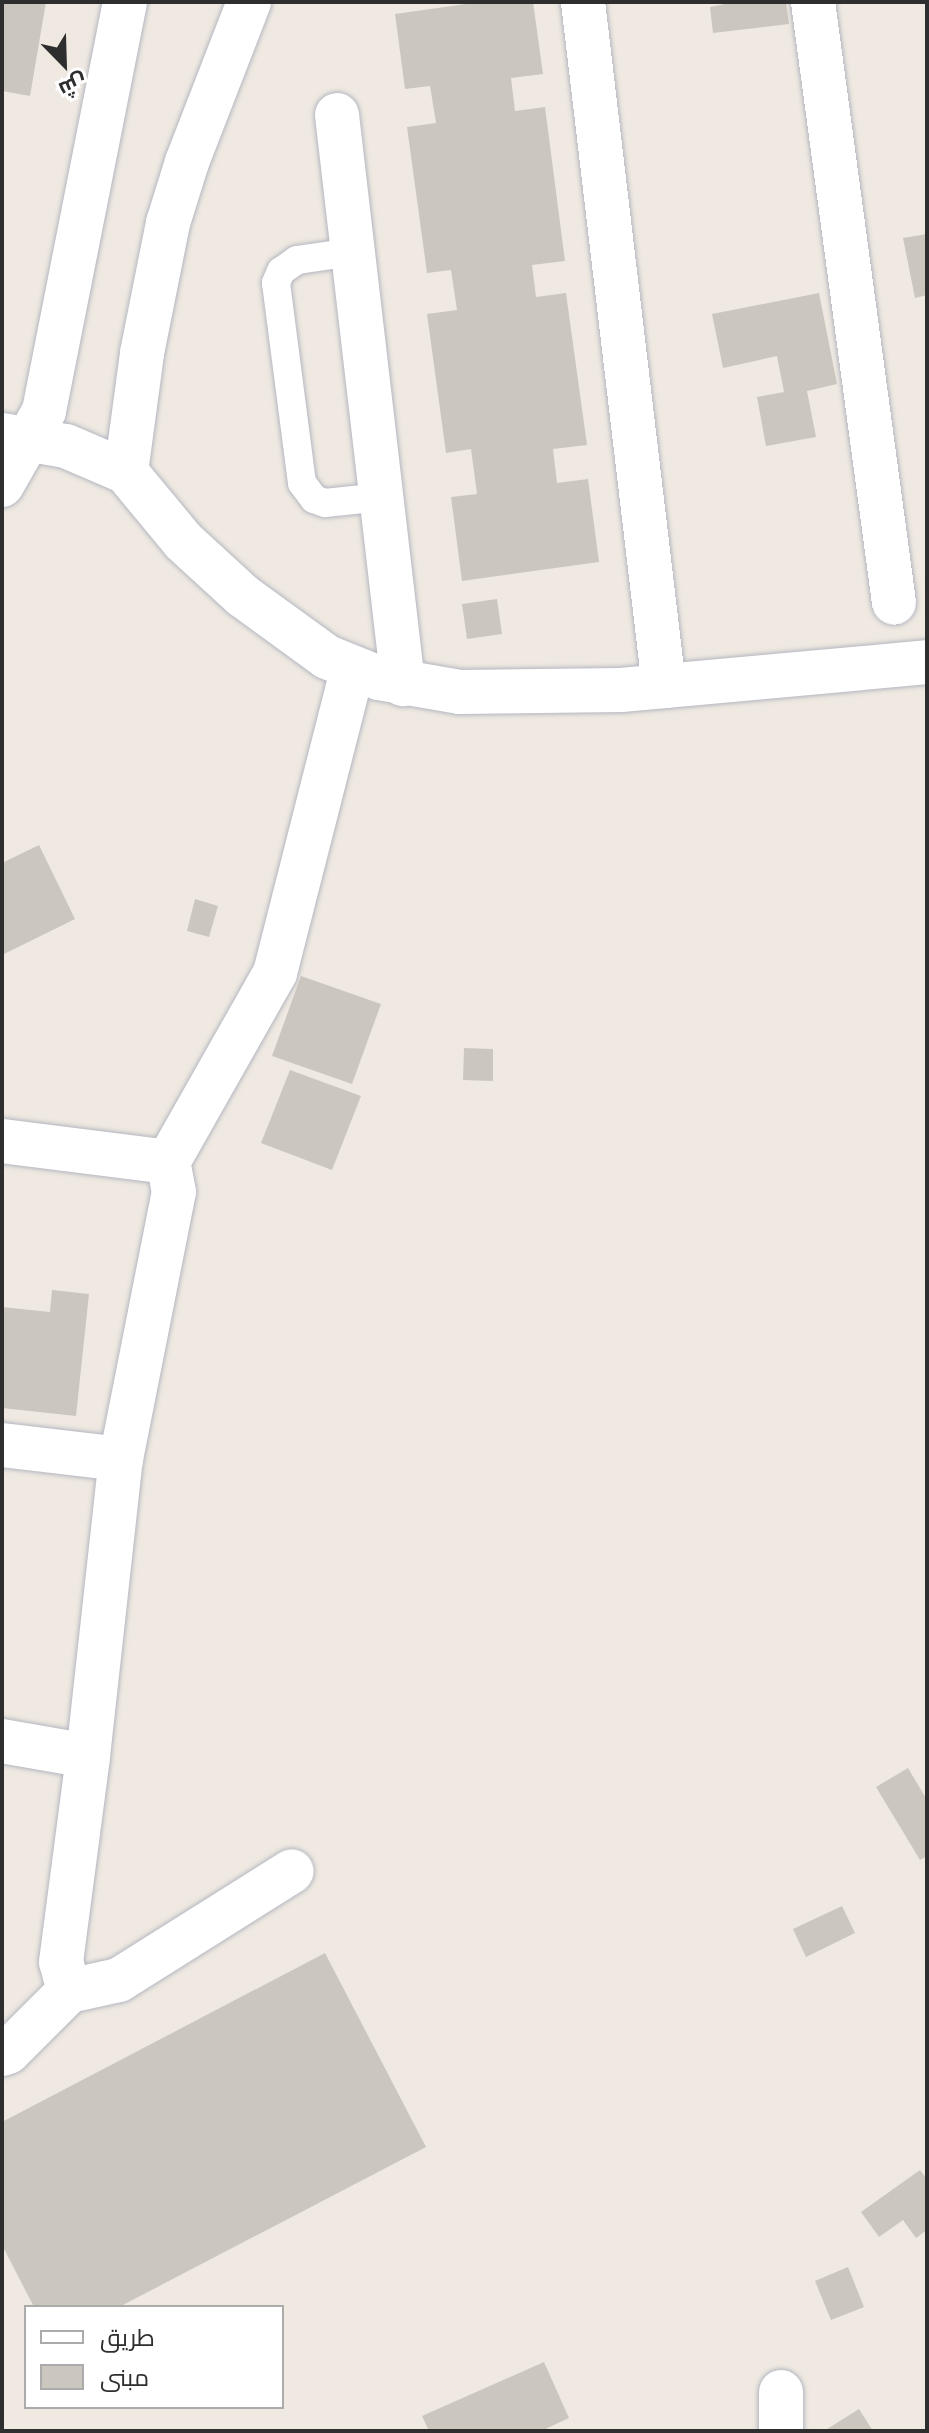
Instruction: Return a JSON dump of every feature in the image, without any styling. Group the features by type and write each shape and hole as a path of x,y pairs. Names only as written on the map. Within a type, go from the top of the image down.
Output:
{"street":[{"path":"2,485 16,437 44,411 125,2"},
{"path":"126,472 146,326 168,223 187,162 249,2"},
{"path":"583,2 664,686"},
{"path":"813,2 894,603"},
{"path":"337,115 403,684"},
{"path":"16,437 86,452 126,472 211,570 327,657 403,684 460,692 664,686 927,662"},
{"path":"69,1991 61,1962 88,1756 121,1459 174,1192 168,1162 275,973 353,668"},
{"path":"2,1141 168,1162"},
{"path":"2,1445 121,1459"},
{"path":"2,1741 88,1756"},
{"path":"2,2054 8,2052 69,1991 119,1980 292,1871"}],"lane":[{"path":"352,252 297,260 281,271 276,283 302,483 314,499 325,503 382,497"}],"building":[{"path":"2,2 46,2 30,96 2,91"},
{"path":"480,2 533,2 543,74 511,78 515,111 545,107 565,261 532,265 536,297 566,293 587,445 553,449 557,483 588,479 599,562 462,581 451,497 477,494 471,449 446,453 427,314 457,310 451,270 427,273 407,127 436,123 430,86 405,89 395,14"},
{"path":"735,2 786,2 789,24 713,33 710,7"},
{"path":"927,234 927,295 915,298 903,238"},
{"path":"819,293 837,384 807,391 816,437 766,446 757,397 784,392 777,356 723,368 712,314"},
{"path":"497,599 502,634 467,639 462,604"},
{"path":"39,845 75,919 2,955 2,863"},
{"path":"195,899 218,906 209,937 187,931"},
{"path":"301,976 381,1004 352,1084 272,1056"},
{"path":"464,1048 493,1049 493,1081 463,1080"},
{"path":"290,1070 361,1096 332,1170 261,1143"},
{"path":"52,1290 89,1294 76,1416 2,1408 2,1307 50,1312"},
{"path":"908,1768 927,1800 927,1856 920,1860 876,1787"},
{"path":"842,1906 855,1933 806,1957 793,1929"},
{"path":"325,1953 426,2147 123,2305 33,2305 2,2245 2,2122"},
{"path":"920,2170 927,2179 927,2230 916,2238 903,2220 879,2237 861,2212"},
{"path":"848,2267 864,2307 831,2320 815,2281"},
{"path":"544,2362 569,2418 541,2431 429,2431 422,2416"},
{"path":"859,2409 873,2431 824,2431"}]}
